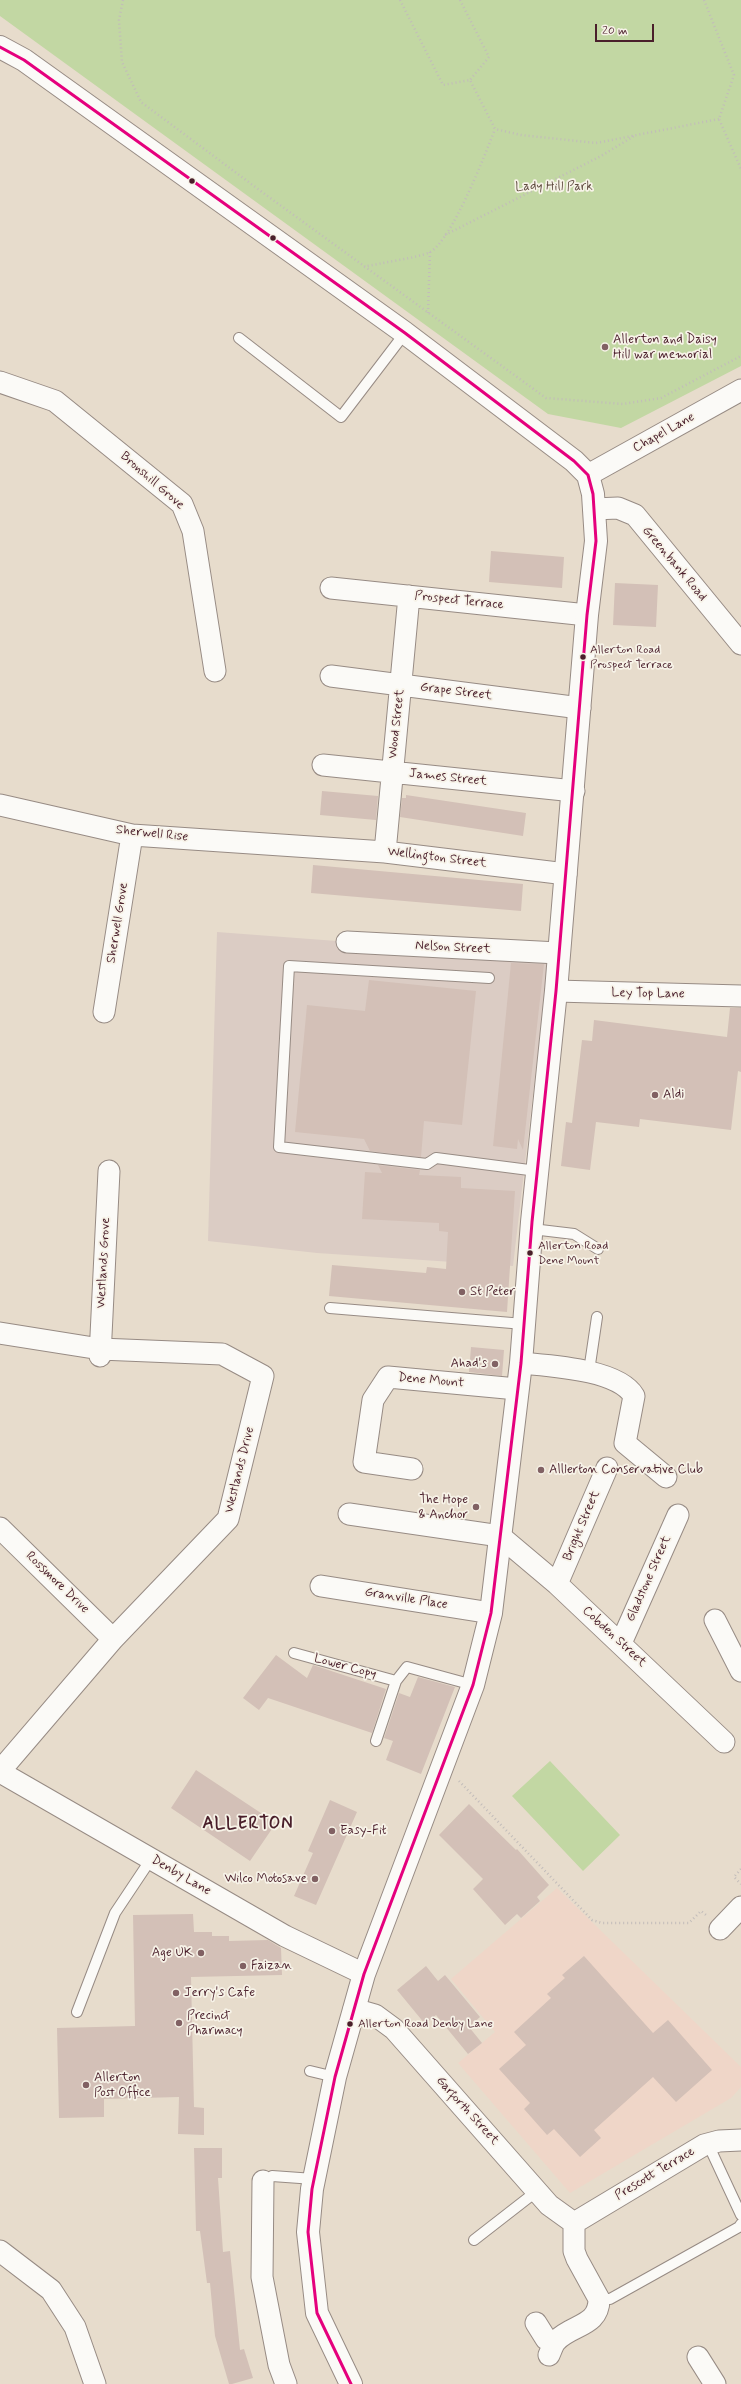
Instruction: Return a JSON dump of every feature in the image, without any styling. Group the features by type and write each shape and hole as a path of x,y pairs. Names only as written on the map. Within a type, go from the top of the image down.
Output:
{"street":[{"path":"0,47 30,64 405,333 574,461 588,475 594,494 596,541 587,615 574,791 558,953 556,991 537,1171 518,1389 491,1613 473,1685 364,1974 335,2077 314,2179 308,2232 317,2313 351,2384"},
{"name":"Bronshill Grove","path":"0,382 55,401 182,504 193,532 215,670"},
{"name":"Chapel Lane","path":"588,475 741,390"},
{"name":"Greenbank Road","path":"594,509 618,508 634,515 741,644"},
{"name":"Prospect Terrace","path":"331,588 587,615"},
{"name":"Wood Street","path":"384,852 409,596"},
{"name":"Grape Street","path":"331,676 580,708"},
{"name":"James Street","path":"323,765 574,791"},
{"name":"Sherwell Rise","path":"0,805 132,835 307,846"},
{"name":"Sherwell Grove","path":"104,1012 132,835"},
{"name":"Wellington Street","path":"307,846 384,852 566,874"},
{"name":"Nelson Street","path":"347,942 558,953"},
{"name":"Ley Top Lane","path":"556,991 741,996"},
{"name":"Westlands Grove","path":"100,1352 109,1170"},
{"name":"Westlands Drive","path":"0,1333 100,1352 222,1354 263,1376 228,1519 113,1638 0,1772"},
{"path":"520,1363 590,1371 630,1390 634,1396 625,1443 666,1477"},
{"name":"Dene Mount","path":"412,1470 364,1462 373,1400 388,1377 518,1389"},
{"name":"Bright Street","path":"557,1584 608,1468"},
{"path":"349,1514 500,1536"},
{"name":"Gladstone Street","path":"621,1643 678,1515"},
{"name":"Rossmore Drive","path":"0,1528 113,1638"},
{"name":"Cobden Street","path":"500,1536 557,1584 724,1742"},
{"name":"Granville Place","path":"321,1586 491,1613"},
{"path":"715,1620 733,1637 741,1671"},
{"name":"Denby Lane","path":"0,1772 285,1936 364,1974"},
{"name":"Garforth Street","path":"354,2009 375,2015 394,2029 537,2191 550,2205 574,2223"},
{"name":"Prescott Terrace","path":"574,2223 680,2158 708,2144 741,2140"},
{"path":"263,2181 262,2277 279,2364 286,2384"},
{"path":"536,2323 553,2348 596,2316 599,2308 599,2299 575,2255 574,2223"},
{"path":"0,2251 51,2290 76,2328 95,2384"},
{"path":"698,2357 715,2384"}],"lane":[{"path":"239,338 341,417 405,333"},
{"path":"489,978 289,966 279,1148 427,1164 436,1158 537,1171"},
{"path":"532,1229 574,1234 598,1248"},
{"path":"330,1308 524,1324"},
{"path":"590,1371 597,1317"},
{"name":"Lower Copy","path":"294,1654 396,1681"},
{"path":"376,1741 396,1681 407,1667 473,1685"},
{"path":"77,2012 115,1913 150,1859"},
{"path":"310,2071 335,2077"},
{"path":"708,2144 741,2215"},
{"path":"263,2181 272,2176 314,2179"},
{"path":"474,2240 537,2191"},
{"path":"599,2299 610,2299 739,2227 741,2224"}],"path":[{"path":"123,0 118,20 122,62 141,102 364,267 546,398 623,404 661,398 741,356"},
{"path":"400,0 443,84 470,80 489,57 460,0"},
{"path":"704,0 734,75 719,119 741,169"},
{"path":"428,313 430,252 444,235 474,184 495,129 470,80"},
{"path":"495,129 521,135 596,143 719,119"},
{"path":"444,235 601,156 636,135"},
{"path":"364,267 430,252"},
{"path":"444,1764 592,1920 602,1923 689,1923 701,1911 733,1921"},
{"path":"741,1869 734,1877 741,1884"}],"shaded area":[{"path":"217,932 549,957 513,1266 317,1253 208,1241"},
{"path":"557,1888 741,2067 741,2087 731,2098 570,2193 458,2063 495,2032 451,1979"}],"green space":[{"name":"Lady Hill Park","path":"0,0 741,0 741,366 621,428 548,414 0,16"},
{"path":"550,1761 620,1835 583,1871 512,1796"}],"building":[{"path":"491,551 564,557 562,588 489,582"},
{"path":"615,583 658,585 656,627 613,625"},
{"path":"322,791 378,796 376,820 320,815"},
{"path":"406,795 526,813 523,836 400,817 402,798 406,798"},
{"path":"313,865 523,884 521,911 311,893"},
{"path":"511,963 544,964 523,1150 518,1139 517,1149 493,1146"},
{"path":"369,980 476,991 462,1125 424,1121 421,1157 370,1151 364,1139 295,1132 307,1005 365,1011"},
{"name":"Aldi","path":"730,1008 741,1008 741,1072 738,1071 731,1130 640,1119 639,1127 596,1122 590,1170 561,1166 566,1122 572,1123 582,1040 592,1041 594,1020 727,1037"},
{"path":"378,1165 420,1170 419,1175 461,1177 461,1188 515,1191 507,1312 329,1296 332,1265 426,1273 427,1267 446,1269 448,1232 439,1231 439,1223 362,1219 365,1172 382,1173"},
{"path":"471,1347 504,1350 502,1376 469,1372"},
{"path":"276,1655 307,1678 313,1665 386,1689 372,1733 268,1698 259,1710 243,1698"},
{"path":"418,1677 455,1687 421,1774 386,1760 393,1741 384,1738 399,1693 410,1697"},
{"path":"196,1770 276,1823 250,1861 171,1808"},
{"path":"330,1800 357,1812 316,1905 294,1896 313,1853 308,1851"},
{"path":"469,1804 516,1850 517,1849 549,1885 537,1897 540,1901 521,1918 517,1914 505,1925 473,1889 483,1879 439,1835"},
{"path":"193,1914 194,1932 212,1932 212,1936 229,1936 229,1941 268,1940 281,1948 282,1975 191,1977 194,2107 204,2108 204,2135 178,2134 179,2097 104,2099 104,2117 59,2118 57,2028 135,2026 133,1915"},
{"path":"584,1956 653,2033 668,2020 712,2070 676,2102 653,2077 594,2130 601,2138 580,2157 554,2129 547,2135 524,2109 530,2103 499,2069 526,2045 514,2032 551,1998 547,1994 565,1978 562,1975"},
{"path":"426,1966 438,1981 445,1975 480,2017 469,2027 482,2043 468,2054 436,2015 425,2024 397,1990"},
{"path":"194,2148 222,2148 222,2178 218,2178 223,2252 230,2251 240,2350 244,2349 253,2378 232,2384 229,2384 215,2336 210,2283 207,2283 200,2231 196,2231"}],"transit line":[{"path":"0,47 24,60 405,333 574,461 588,475 593,494 596,541 587,615 556,991 532,1222 521,1363 491,1613 473,1685 364,1974 335,2077 312,2189 308,2232 317,2313 351,2384"}],"place":[{"name":"Allerton and Daisy Hill war memorial","path":"605,347"},
{"name":"Allerton Road Prospect Terrace","path":"583,657"},
{"name":"Aldi","path":"655,1095"},
{"name":"Allerton Road Dene Mount","path":"530,1253"},
{"name":"St Peter","path":"462,1292"},
{"name":"Ahad's","path":"495,1364"},
{"name":"Alllerton Conservative Club","path":"541,1470"},
{"name":"The Hope & Anchor","path":"476,1507"},
{"name":"Easy-Fit","path":"332,1831"},
{"name":"Wilco Motosave","path":"315,1879"},
{"name":"Age UK","path":"201,1953"},
{"name":"Faizan","path":"243,1966"},
{"name":"Jerry's Cafe","path":"176,1993"},
{"name":"Precinct Pharmacy","path":"179,2023"},
{"name":"Allerton Road Denby Lane","path":"350,2024"},
{"name":"Allerton Post Office","path":"86,2085"}],"district":[{"name":"ALLERTON","path":"248,1824"}]}
